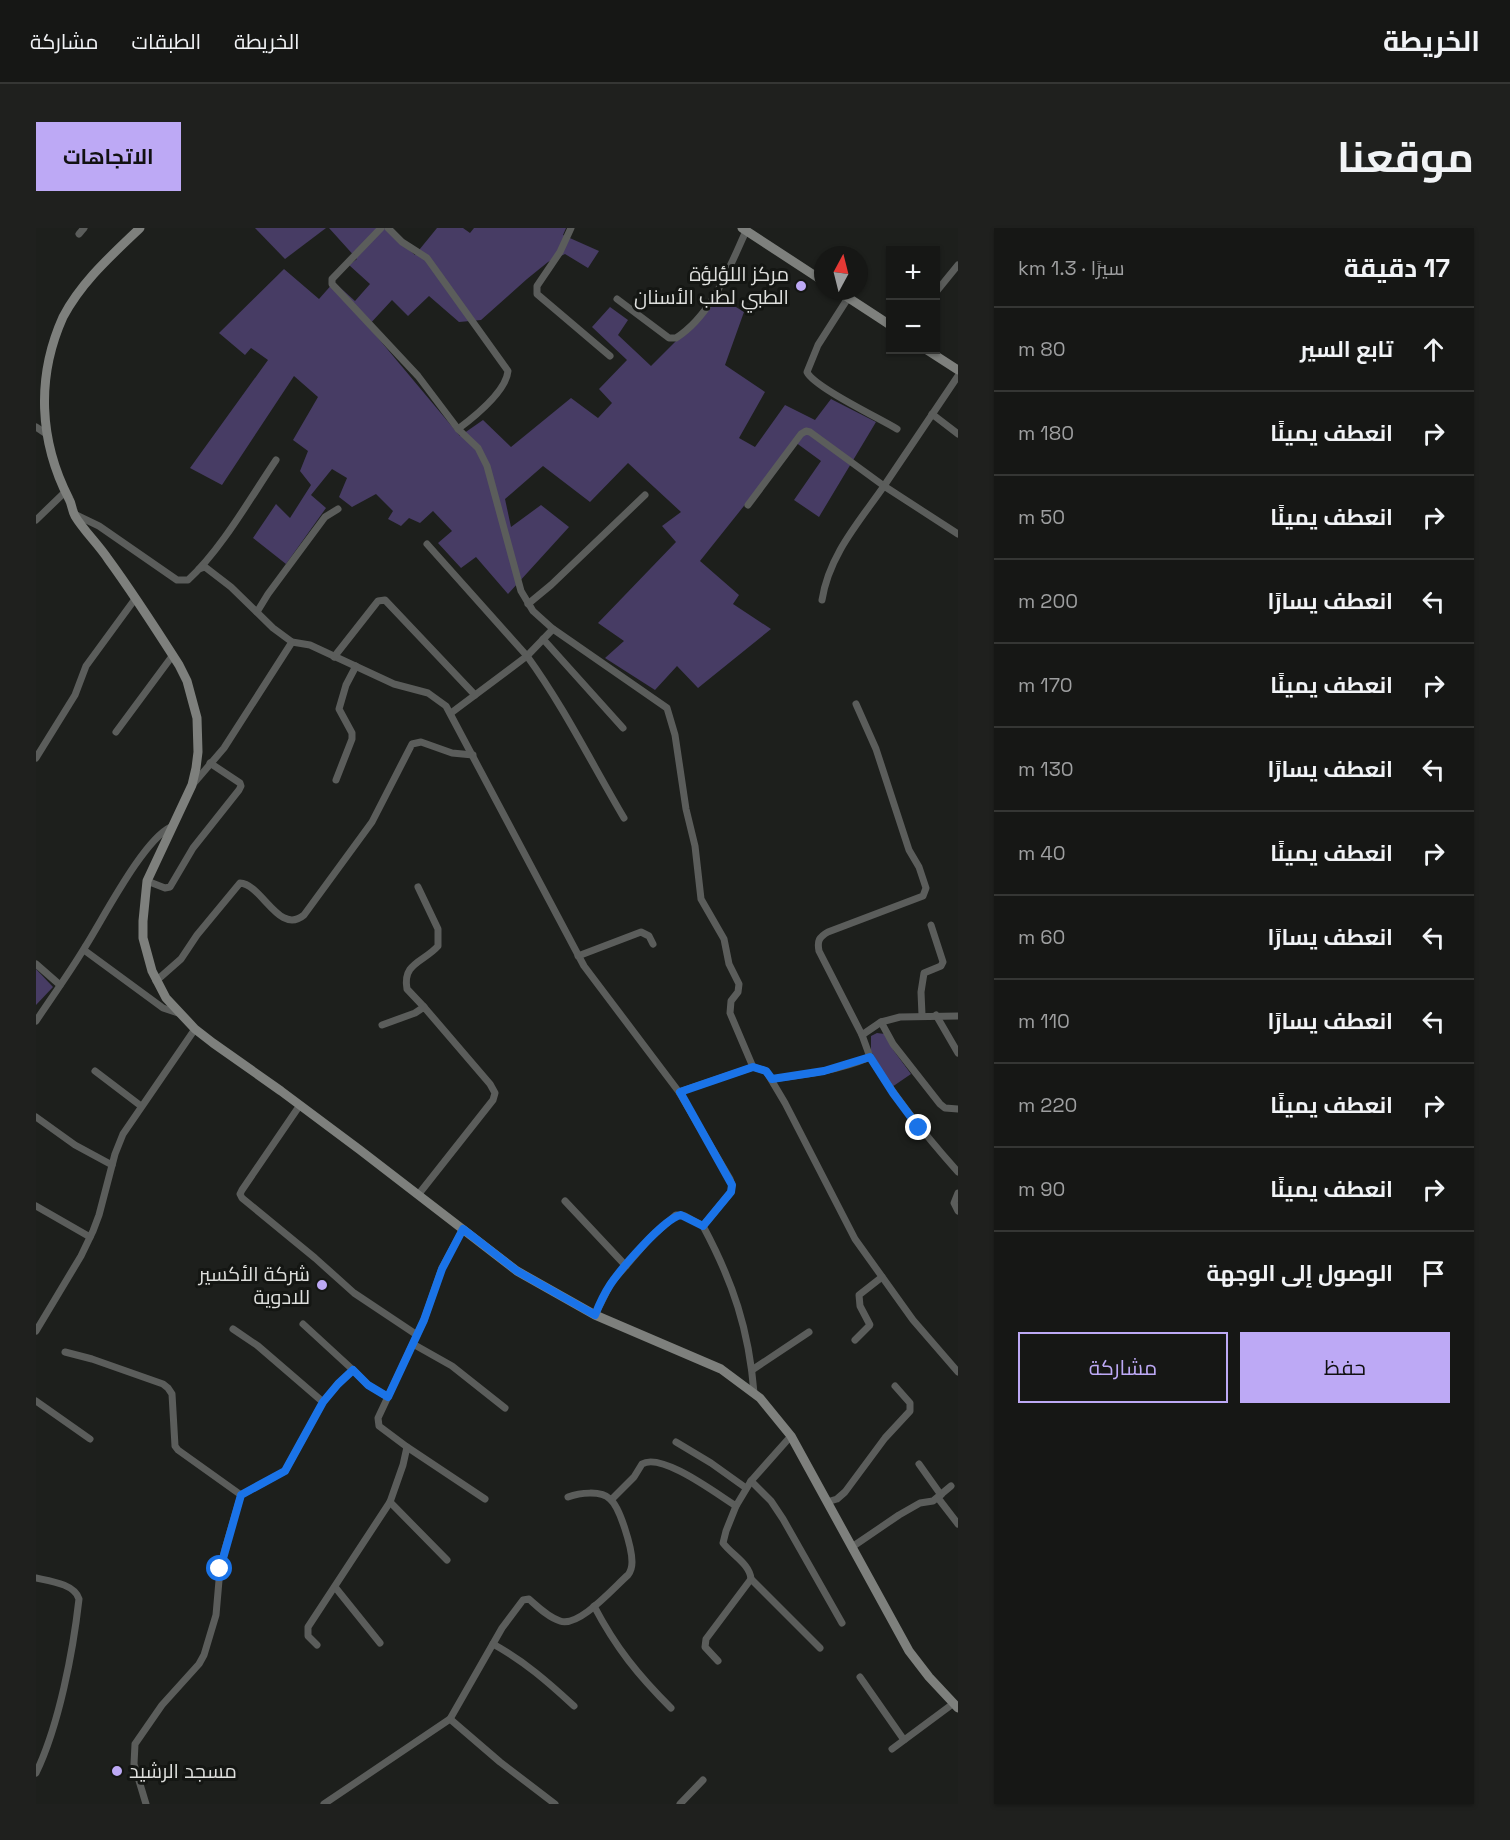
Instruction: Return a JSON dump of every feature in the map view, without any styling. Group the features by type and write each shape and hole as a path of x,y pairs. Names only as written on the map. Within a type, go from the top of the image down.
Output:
{"main road":[{"path":"140,228 93,274 79,292 52,340 43,382 40,430 74,514 108,558 173,655 188,681 197,718 198,752 192,785 147,881 143,938 156,981 166,998 195,1029 300,1105 517,1271 595,1315 671,1349 707,1362 754,1393 772,1411 791,1436 909,1652 956,1706"},
{"path":"751,231 814,275"},
{"path":"851,300 886,322"},
{"path":"933,354 958,370"}],"street":[{"path":"381,228 332,279 332,284 398,353 458,429 478,448 487,466 516,579 528,604 553,629 667,708 675,735 688,820 695,846 700,899 724,939 729,964 739,984 738,992 731,1001 730,1013 753,1067"},
{"path":"388,228 402,242 427,258 508,371 504,382 491,399 458,429"},
{"path":"571,228 560,252 537,286 537,294 610,356"},
{"path":"617,300 669,338 676,338 702,314 712,300 751,231"},
{"path":"940,287 958,265"},
{"path":"847,300 818,345 807,372 810,378 836,395 897,429"},
{"path":"822,600 829,570 836,555 958,376"},
{"path":"932,414 958,434"},
{"path":"748,505 801,434 806,431 958,534"},
{"path":"74,514 99,526 177,580 188,580 199,569 276,460"},
{"path":"36,520 65,492"},
{"path":"528,604 645,495"},
{"path":"256,612 325,517 338,509"},
{"path":"427,544 527,656 562,708 624,818"},
{"path":"199,569 205,567 231,587 273,628 292,642 310,645 394,684 428,693 446,706 549,897 578,956 618,1013 680,1092 732,1185 731,1192 703,1226"},
{"path":"36,758 75,695 86,666 135,599"},
{"path":"334,657 378,601 385,600 475,695"},
{"path":"451,713 527,656 553,629"},
{"path":"543,639 623,728"},
{"path":"192,785 224,748 292,642"},
{"path":"116,732 173,655"},
{"path":"336,780 352,739 352,733 339,709 346,685 356,666"},
{"path":"856,704 876,749 909,850 919,867 926,888 923,896 821,936 818,940 819,951 862,1035 870,1057 919,1128 958,1172"},
{"path":"156,981 181,959 197,935 240,883 251,886 271,908 289,920 297,920 304,915 372,822 412,744 421,742 452,753 473,755"},
{"path":"147,881 165,888 170,887 193,848 239,790 240,783 210,763"},
{"path":"36,1021 84,950 139,860 155,839 171,827"},
{"path":"418,887 439,934 438,946 410,968 407,974 407,989 490,1084 495,1095 418,1195"},
{"path":"922,1015 921,992 924,973 941,966 943,962 931,925"},
{"path":"578,956 641,932 649,936 653,944"},
{"path":"84,950 163,1008 181,1014"},
{"path":"36,964 60,985"},
{"path":"382,1025 415,1013 424,1007"},
{"path":"936,1015 958,1053"},
{"path":"862,1035 881,1022 900,1017 958,1016"},
{"path":"881,1022 893,1044 940,1104 945,1108 958,1109"},
{"path":"36,1331 90,1237 99,1215 123,1134 195,1029"},
{"path":"772,1079 824,1071 870,1057"},
{"path":"680,1092 753,1067 766,1071 855,1239 913,1320 958,1372"},
{"path":"95,1071 141,1106"},
{"path":"300,1105 242,1190 240,1194 242,1198 354,1293 417,1335"},
{"path":"36,1117 75,1145 112,1165"},
{"path":"958,1192 954,1203 958,1211"},
{"path":"565,1200 626,1266"},
{"path":"36,1206 90,1237"},
{"path":"595,1315 611,1283 651,1237 676,1215 685,1216 703,1226 722,1263 745,1329 754,1393"},
{"path":"463,1229 442,1269 417,1335 378,1418 379,1426 485,1499"},
{"path":"855,1340 870,1325 860,1306 859,1295 882,1277"},
{"path":"303,1324 368,1385 388,1397"},
{"path":"233,1329 258,1346 323,1402"},
{"path":"752,1370 808,1332"},
{"path":"413,1344 452,1366 505,1408"},
{"path":"65,1352 118,1367 168,1388 172,1394 175,1446 241,1495"},
{"path":"146,1804 134,1764 135,1744 162,1705 199,1664 204,1655 216,1615 220,1569 241,1495 285,1471 323,1402 353,1370"},
{"path":"827,1502 837,1499 845,1492 885,1438 910,1411 910,1404 895,1386"},
{"path":"36,1401 90,1439"},
{"path":"791,1436 748,1484 736,1506 723,1543 746,1566 751,1579 820,1648"},
{"path":"676,1442 748,1484 771,1501 842,1623"},
{"path":"317,1645 308,1635 308,1627 390,1502 407,1447"},
{"path":"612,1499 634,1477 642,1464 652,1462 686,1475 736,1506"},
{"path":"919,1464 958,1524"},
{"path":"852,1547 920,1503 930,1503 951,1486"},
{"path":"324,1804 450,1719 502,1628 523,1600 526,1598 561,1622 569,1622 594,1606 628,1575 632,1564 621,1518 612,1499 592,1494 577,1494 568,1497"},
{"path":"390,1502 400,1509 447,1560"},
{"path":"36,1578 70,1588 76,1591 80,1599 53,1728 36,1773"},
{"path":"718,1661 705,1647 706,1639 751,1579"},
{"path":"335,1587 380,1642"},
{"path":"594,1606 615,1644 633,1669 671,1708"},
{"path":"493,1644 542,1676 574,1706"},
{"path":"860,1677 904,1740"},
{"path":"892,1749 956,1706"},
{"path":"450,1719 500,1762 555,1804"},
{"path":"680,1804 703,1780"}],"shaded area":[{"path":"255,228 326,228 285,259"},
{"path":"329,228 384,228 415,255 437,228 463,228 470,233 474,228 566,228 563,235 599,251 588,268 565,254 548,262 481,320 459,322 429,296 408,316 392,300 368,326 460,436 483,420 511,447 571,398 598,418 612,403 599,389 627,360 592,327 610,307 628,320 618,335 651,366 720,297 744,312 725,365 765,392 739,438 755,447 785,405 815,420 831,399 876,422 819,517 794,500 821,461 795,442 700,561 739,595 733,604 771,629 698,688 677,666 655,690 605,658 624,641 598,623 676,542 662,526 681,512 628,463 590,502 543,466 505,499 511,527 541,505 569,527 508,594 476,557 461,568 438,543 452,531 433,511 420,523 409,518 401,526 388,519 393,511 376,494 352,507 339,497 347,478 332,469 311,495 326,508 286,564 253,538 276,504 290,518 311,485 300,471 308,451 293,440 318,397 294,376 222,485 190,468 268,360 251,348 245,355 219,333 284,269 319,299 334,282 355,301 370,284 349,265 357,259"},
{"path":"36,969 53,987 36,1005"},
{"path":"877,1033 885,1034 911,1074 892,1087 871,1051 871,1036"}],"place":[{"name":"مركز اللؤلؤة الطبي لطب الأسنان","path":"801,286"},
{"name":"شركة الأكسير للادوية","path":"322,1285"},
{"name":"مسجد الرشيد","path":"117,1771"}],"route":[{"path":"220,1569 241,1495 285,1471 323,1402 338,1384 353,1370 368,1385 388,1397 424,1320 448,1254 463,1229 517,1271 595,1315 611,1283 669,1220 676,1215 681,1215 703,1226 731,1192 732,1185 680,1092 753,1067 766,1071 772,1079 824,1071 870,1057 919,1128"}]}
